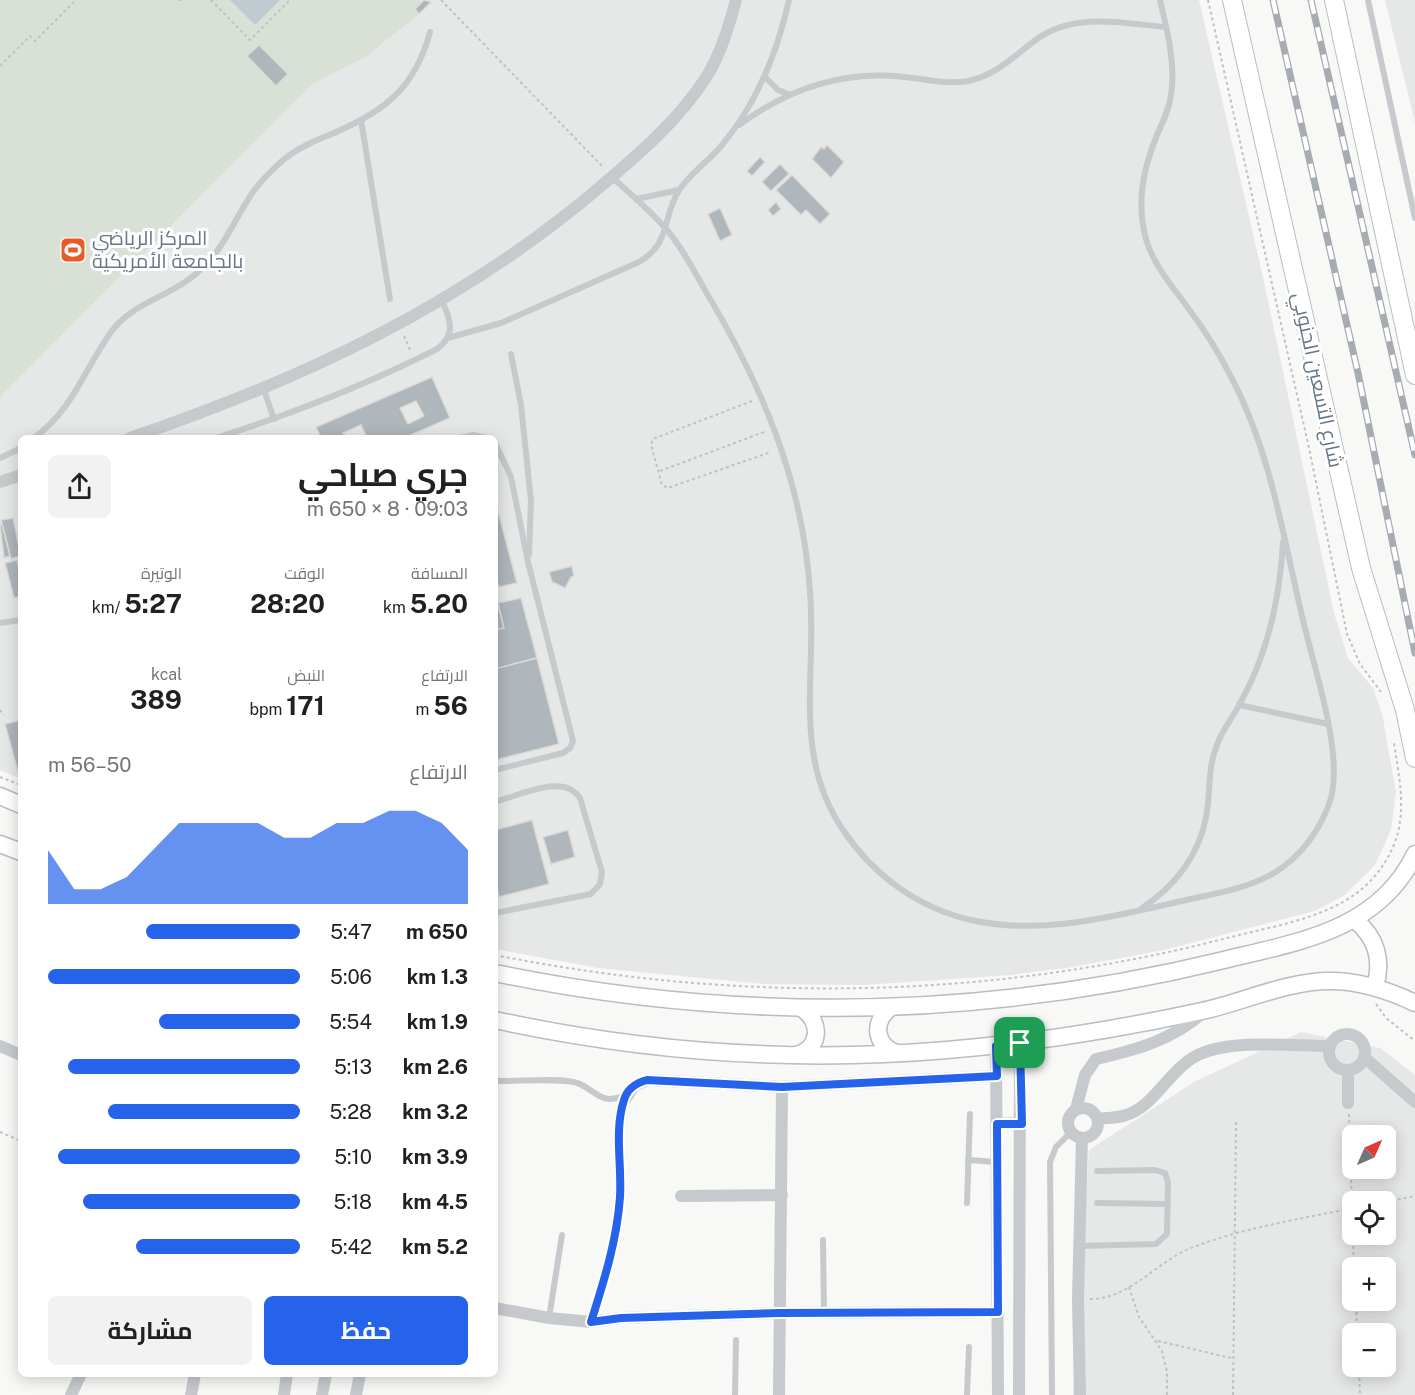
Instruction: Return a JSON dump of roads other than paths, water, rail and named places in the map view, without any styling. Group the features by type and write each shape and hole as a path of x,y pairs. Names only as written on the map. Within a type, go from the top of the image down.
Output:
{"main road":[{"name":"شارع التسعين الجنوبي","path":"1232,0 1361,568 1405,710 1415,758"},
{"path":"1334,0 1415,375"},
{"path":"0,796 18,804"},
{"path":"0,844 18,851"},
{"path":"498,974 645,999 803,1009 890,1008 1018,999 1144,978 1314,937 1355,920 1382,900 1397,885 1415,854"},
{"path":"1355,920 1367,931 1376,946 1379,970 1375,986"},
{"path":"498,1021 634,1044 796,1055 896,1053 1020,1043 1205,1011 1304,984 1328,981 1375,986 1415,1003"},
{"path":"890,1008 880,1019 878,1033 884,1046 896,1053"},
{"path":"796,1055 809,1048 816,1035 814,1020 803,1009"}],"street":[{"path":"138,435 264,390 357,348 442,301 531,242 612,177 674,118 707,75 726,34 736,0"},
{"path":"0,482 18,476"},
{"path":"1082,1138 1071,1132 1069,1116 1076,1109 1085,1075 1096,1059 1152,1045 1185,1027 1205,1011"},
{"path":"1342,1034 1353,1035 1363,1042 1365,1058 1359,1067 1348,1071 1339,1069 1332,1064 1329,1055 1330,1046 1342,1034"},
{"path":"1019,1395 1022,1124 1020,1043"},
{"path":"0,1046 18,1054"},
{"path":"996,1046 998,1395"},
{"path":"1098,1119 1136,1111 1153,1097 1181,1065 1211,1050 1235,1047 1330,1046"},
{"path":"1365,1058 1415,1102"},
{"path":"1348,1071 1348,1103"},
{"path":"625,1097 634,1086 647,1080 782,1087 997,1076"},
{"path":"779,1395 782,1087"},
{"path":"1076,1109 1087,1108 1098,1119"},
{"path":"1082,1138 1095,1132 1098,1119"},
{"path":"997,1124 1022,1124"},
{"path":"1080,1395 1078,1299 1082,1138"},
{"path":"681,1196 782,1195"},
{"path":"498,1309 549,1318 591,1322 621,1318 780,1313 998,1312"},
{"path":"71,1395 80,1377"},
{"path":"191,1395 194,1377"},
{"path":"284,1395 287,1377"},
{"path":"322,1395 325,1377"},
{"path":"356,1395 359,1377"}],"lane":[{"path":"225,435 274,419 430,352 448,338 501,323 639,262 653,252 666,229 673,202 679,190 735,129 765,77 774,55 789,0"},
{"path":"612,177 666,229 722,317 763,397 783,449 798,505 810,591 810,744 825,798 854,847 896,886 937,909 973,921 1001,925 1071,924 1249,884 1272,874 1291,861 1320,825 1334,783 1328,724 1268,469 1245,404 1212,343 1161,272 1147,243 1142,219 1141,195 1144,171 1171,95 1172,77 1160,0"},
{"path":"1368,0 1415,218"},
{"path":"735,129 788,94 846,78 875,75 935,82 969,81 1001,68 1050,31 1078,22 1093,21 1165,27"},
{"path":"37,435 69,404 111,332 128,313 197,274 218,252 250,195 284,159 309,144 361,120 394,99 417,68 430,32"},
{"path":"765,77 778,90 788,94"},
{"path":"361,120 390,299"},
{"path":"636,199 679,190"},
{"path":"442,301 451,323 448,338"},
{"path":"511,354 521,405 531,501 531,542 528,562"},
{"path":"264,390 274,419"},
{"path":"0,458 18,449"},
{"path":"498,449 511,477 528,562 572,745 563,753 498,769"},
{"path":"1139,910 1170,886 1193,853 1206,816 1208,776 1216,746 1239,705 1271,623 1280,575 1283,536"},
{"path":"0,623 18,620"},
{"path":"1239,705 1328,724"},
{"path":"498,801 555,786 572,789 580,798 602,872 600,885 591,894 498,912"},
{"path":"498,1082 575,1082 597,1096 615,1099 625,1097"},
{"path":"967,1203 970,1114"},
{"path":"1052,1395 1050,1162 1056,1147 1071,1132"},
{"path":"968,1160 998,1162"},
{"path":"1079,1246 1156,1244 1167,1234 1168,1178 1160,1171 1097,1171"},
{"path":"1097,1203 1168,1204"},
{"path":"549,1318 562,1235"},
{"path":"823,1240 824,1313"},
{"path":"735,1395 736,1340"},
{"path":"967,1395 969,1347"}],"railway":[{"path":"1273,0 1358,373 1415,653"},
{"path":"1311,0 1415,455"}],"place":[{"name":"المركز الرياضي بالجامعة الأمريكية","path":"73,250"}]}
